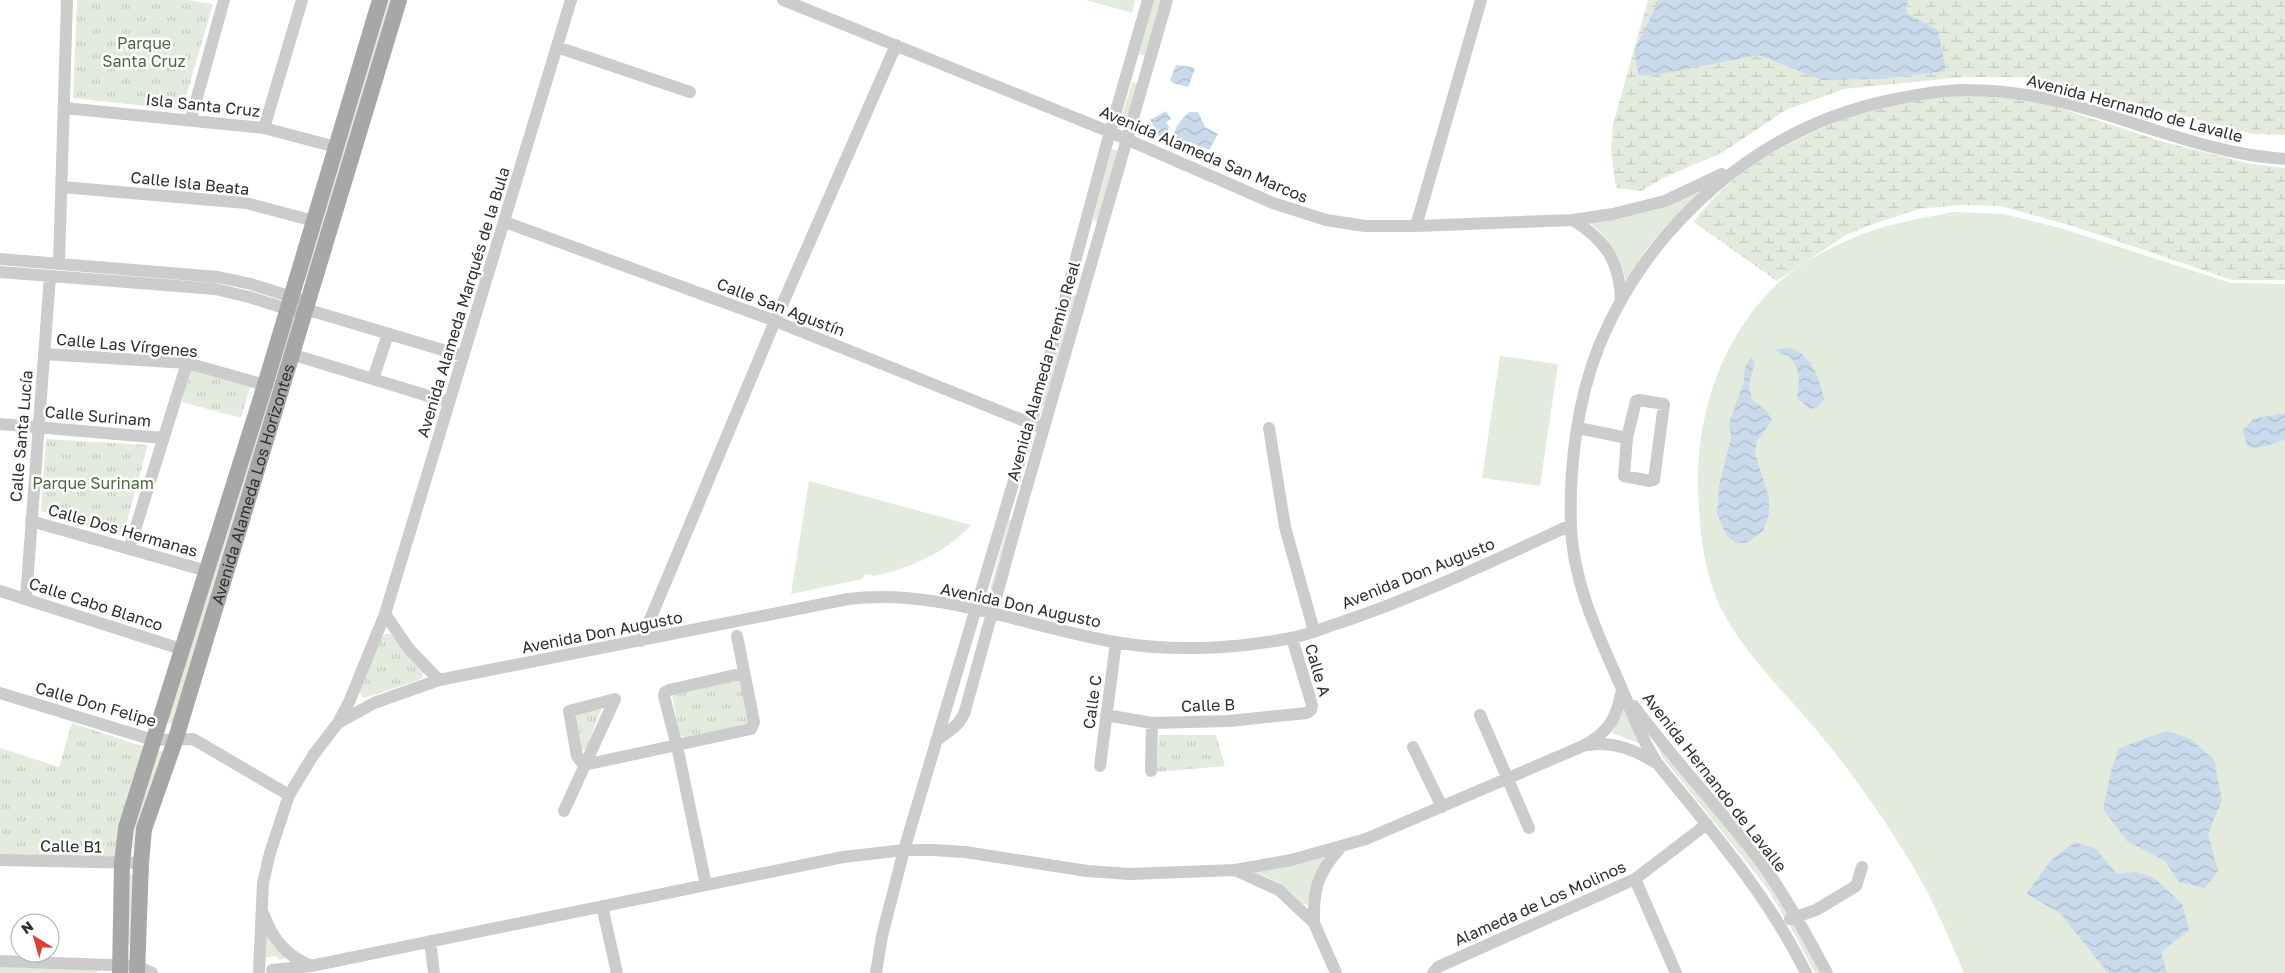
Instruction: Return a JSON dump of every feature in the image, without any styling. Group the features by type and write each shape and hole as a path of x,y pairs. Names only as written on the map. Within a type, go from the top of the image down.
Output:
{"main road":[{"name":"Avenida Alameda Los Horizontes","path":"142,971 140,864 144,829 176,738 291,354 314,221 380,0"},
{"name":"Avenida Alameda Los Horizontes","path":"120,969 122,863 126,828 264,385 300,307 399,0"}],"street":[{"path":"58,263 65,108 67,0"},
{"path":"191,119 224,0"},
{"path":"264,128 302,0"},
{"name":"Avenida Alameda Marqués de la Bula","path":"266,972 262,910 263,883 270,853 289,795 314,754 338,723 350,700 385,614 571,0"},
{"name":"Avenida Alameda San Marcos","path":"784,0 1110,132 1301,213 1326,220 1365,226 1573,220 1613,214 1666,201 1743,162"},
{"name":"Avenida Alameda Premio Real","path":"876,973 882,936 904,850 1031,424 1110,132 1148,0"},
{"name":"Avenida Alameda Premio Real","path":"936,741 962,719 1098,236 1167,0"},
{"path":"1416,226 1481,0"},
{"path":"641,641 775,321 896,44"},
{"path":"557,47 690,92"},
{"name":"Avenida Hernando de Lavalle","path":"1806,973 1791,943 1749,878 1657,763 1632,716 1590,617 1580,579 1571,525 1572,483 1578,428 1584,396 1599,346 1634,279 1658,246 1686,214 1743,162 1793,134 1837,114 1914,95 1962,90 2013,93 2060,102 2215,149 2285,159"},
{"name":"Isla Santa Cruz","path":"65,108 191,119 264,128 336,147"},
{"name":"Calle Isla Beata","path":"62,187 246,203 314,221"},
{"path":"1573,220 1599,238 1608,251 1619,276 1621,302"},
{"name":"Calle San Agustín","path":"505,222 775,321 1044,428"},
{"path":"1083,233 1098,236"},
{"path":"0,259 218,277 251,284 300,307"},
{"path":"0,272 215,289 300,307 462,356"},
{"name":"Calle Santa Lucía","path":"26,598 50,276"},
{"path":"1070,279 1085,283"},
{"path":"373,379 388,334"},
{"name":"Calle Las Vírgenes","path":"44,354 187,363 264,385"},
{"path":"291,354 448,402"},
{"path":"129,549 187,363"},
{"path":"1639,400 1664,404 1654,480 1650,481 1624,476 1627,438 1636,402 1639,400"},
{"name":"Calle Surinam","path":"0,424 163,438"},
{"path":"1269,428 1285,527 1314,631"},
{"path":"1578,428 1627,438"},
{"path":"1009,500 1022,503"},
{"name":"Calle Dos Hermanas","path":"31,521 207,571"},
{"name":"Avenida Don Augusto","path":"338,723 374,702 438,680 848,599 878,596 976,609 1051,630 1116,642 1158,647 1220,646 1292,638 1376,610 1571,525"},
{"name":"Calle Cabo Blanco","path":"0,591 182,649"},
{"path":"385,614 409,649 438,680"},
{"path":"584,765 751,729 754,722 737,636"},
{"name":"Calle A","path":"1292,638 1312,705 1311,710"},
{"name":"Calle C","path":"1100,766 1116,642"},
{"path":"706,885 677,746 664,696 665,692 744,673"},
{"path":"266,972 311,966 843,857 904,850 965,852 1087,871 1130,874 1235,870 1340,848 1366,839 1583,746 1597,738 1610,726 1618,707 1622,690"},
{"name":"Avenida Hernando de Lavalle","path":"1622,690 1649,726 1758,859 1795,916 1826,973"},
{"name":"Calle Don Felipe","path":"0,693 153,740 193,739 289,795"},
{"path":"564,811 615,699 569,711 577,756 584,765"},
{"name":"Calle B","path":"1106,715 1152,723 1229,721 1307,713 1311,710"},
{"path":"1480,715 1529,828"},
{"path":"1151,771 1152,723"},
{"path":"1583,746 1601,743 1621,746 1638,752 1657,763"},
{"path":"1413,746 1442,807"},
{"name":"Alameda de Los Molinos","path":"1433,973 1438,967 1635,879 1707,824"},
{"path":"1314,923 1314,900 1318,879 1327,862 1340,848"},
{"name":"Calle B1","path":"0,860 140,864"},
{"path":"1780,926 1795,916 1816,910 1856,886 1862,867"},
{"path":"1235,870 1279,890 1314,923 1336,973"},
{"path":"1635,879 1676,973"},
{"path":"602,906 617,973"},
{"name":"Avenida Alameda Marqués de la Bula","path":"262,910 274,938 284,950 295,959 311,966"},
{"path":"430,941 434,973"},
{"path":"0,961 142,971"},
{"path":"300,973 311,966"}],"green space":[{"name":"Parque Santa Cruz","path":"77,0 187,0 213,4 182,110 73,98"},
{"path":"384,0 394,0 309,282 300,279"},
{"path":"1086,0 1135,0 1132,13"},
{"path":"1154,0 1162,0 1146,56 1139,54"},
{"path":"1648,0 2285,0 2285,135 2254,134 2033,77 1963,77 1844,89 1786,110 1723,152 1663,178 1641,191 1616,188 1611,151 1613,124"},
{"path":"1132,82 1139,84 1128,121 1121,119"},
{"path":"1957,94 2016,99 2050,105 2164,142 2251,164 2285,168 2285,280 2232,280 2073,226 2000,206 1961,205 1919,209 1870,225 1846,235 1777,281 1694,222 1708,205 1741,174 1800,138 1821,128 1869,111"},
{"path":"1112,149 1119,151 1099,222 1093,220"},
{"path":"1704,188 1653,241 1636,265 1630,278 1625,279 1621,263 1613,248 1590,223"},
{"path":"1953,212 2004,214 2060,228 2231,283 2285,284 2285,973 1964,973 1925,887 1884,820 1833,750 1755,659 1722,610 1706,565 1701,532 1698,485 1702,429 1708,402 1728,351 1758,304 1777,284 1803,264 1823,252 1865,233 1902,222"},
{"path":"1073,294 1079,296 1047,407 1041,405"},
{"path":"288,318 298,320 175,725 166,722"},
{"path":"1500,356 1558,364 1540,486 1482,478"},
{"path":"190,370 250,387 241,418 182,402"},
{"name":"Parque Surinam","path":"46,439 148,445 123,536 41,511"},
{"path":"809,481 971,525 938,552 901,569 873,576 871,574 864,575 863,579 791,594"},
{"path":"1009,519 1015,521 995,590 990,589"},
{"path":"385,634 391,634 424,671 422,678 364,698 360,690 381,638"},
{"path":"740,680 749,724 685,737 680,736 672,694"},
{"path":"1625,704 1641,744 1612,733"},
{"path":"602,707 586,749 582,750 575,711"},
{"path":"72,723 145,747 117,858 0,856 0,748 59,767"},
{"path":"1159,735 1216,735 1225,766 1157,772"},
{"path":"1653,738 1765,875 1823,973 1815,973 1767,888 1663,758"},
{"path":"158,750 166,752 140,848 133,848 135,825"},
{"path":"1326,855 1317,871 1309,905 1303,904 1280,883 1255,872"},
{"path":"130,874 137,875 135,945 128,945"},
{"path":"264,932 286,958 280,960 276,956 264,958"},
{"path":"0,965 97,967 97,973 0,973"}],"water":[{"path":"1659,0 1908,0 1906,13 1938,30 1946,71 1880,79 1822,80 1759,55 1660,74 1639,76 1634,51"},
{"path":"1176,65 1195,69 1188,87 1173,83 1170,80"},
{"path":"1166,111 1171,119 1166,122 1169,127 1167,133 1160,137 1150,120"},
{"path":"1189,112 1198,112 1205,127 1218,134 1209,150 1190,142 1180,146 1176,142 1174,133 1176,128"},
{"path":"1789,348 1803,355 1817,376 1824,400 1818,407 1810,409 1797,398 1798,371 1789,356 1778,353 1776,349"},
{"path":"1751,358 1755,362 1749,385 1752,400 1767,411 1772,421 1757,441 1755,453 1769,498 1769,514 1763,531 1747,543 1736,543 1727,536 1717,514 1719,486 1731,438 1729,423 1744,382 1745,366"},
{"path":"2285,413 2285,439 2256,448 2247,446 2243,430 2253,419"},
{"path":"2166,731 2191,739 2214,760 2222,800 2208,834 2218,871 2205,888 2179,882 2165,861 2127,841 2103,809 2111,771 2119,748"},
{"path":"2075,842 2096,849 2117,874 2135,872 2153,877 2182,904 2189,930 2161,952 2167,973 2108,973 2060,913 2026,894 2052,859"}]}
